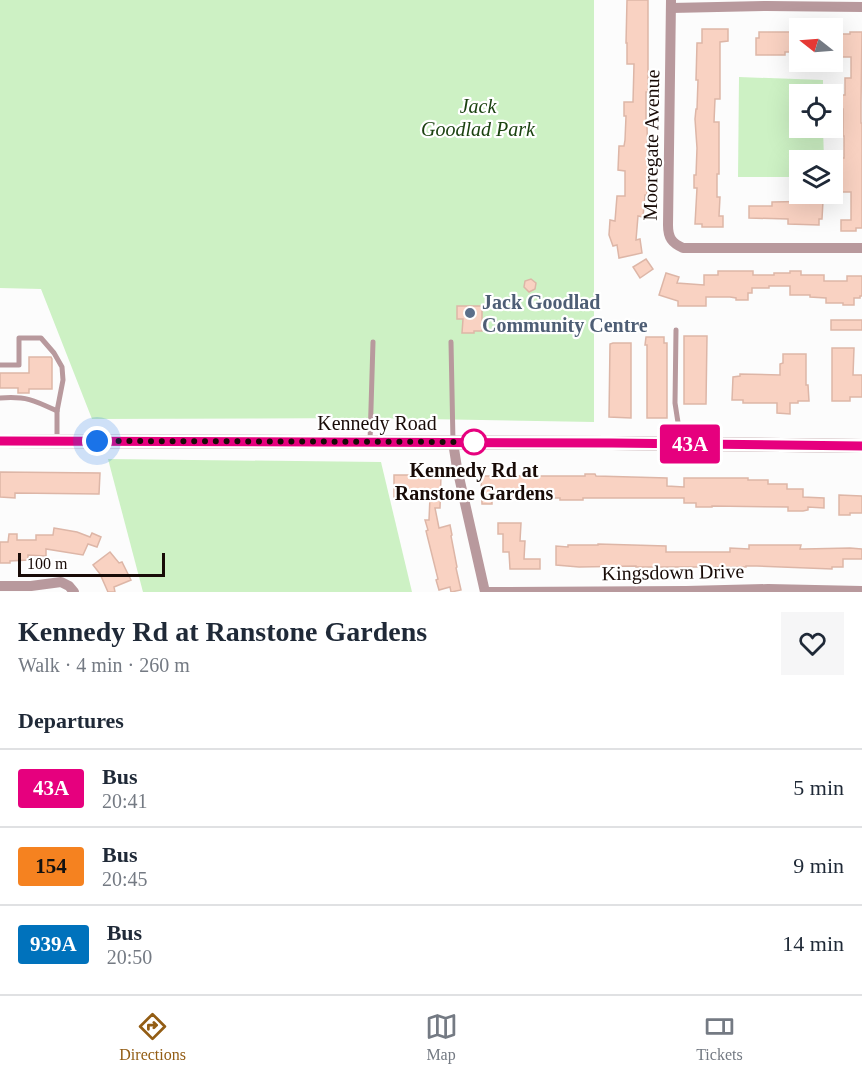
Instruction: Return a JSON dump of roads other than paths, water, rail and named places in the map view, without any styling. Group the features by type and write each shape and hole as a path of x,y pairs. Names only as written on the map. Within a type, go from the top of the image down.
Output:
{"main road":[{"name":"Kennedy Road","path":"0,441 862,446"}],"street":[{"path":"671,4 862,7"},
{"name":"Mooregate Avenue","path":"671,4 668,235 673,243 683,248 862,248"},
{"path":"453,442 456,468 485,592"},
{"path":"0,586 31,586 61,582 74,592"},
{"name":"Kingsdown Drive","path":"485,592 686,592 768,589 862,591"}],"lane":[{"path":"676,330 675,403 681,444"},
{"path":"0,365 19,365 19,338 41,338 54,353 62,367 63,380 57,411 57,441"},
{"path":"370,442 373,342"},
{"path":"451,342 453,442"},
{"path":"0,398 17,397 32,400 57,411"}],"place":[{"name":"Jack Goodlad Community Centre","path":"470,313"},
{"name":"Kennedy Rd at Ranstone Gardens","path":"474,442"}],"park label":[{"name":"Jack Goodlad Park","path":"478,118"}]}
